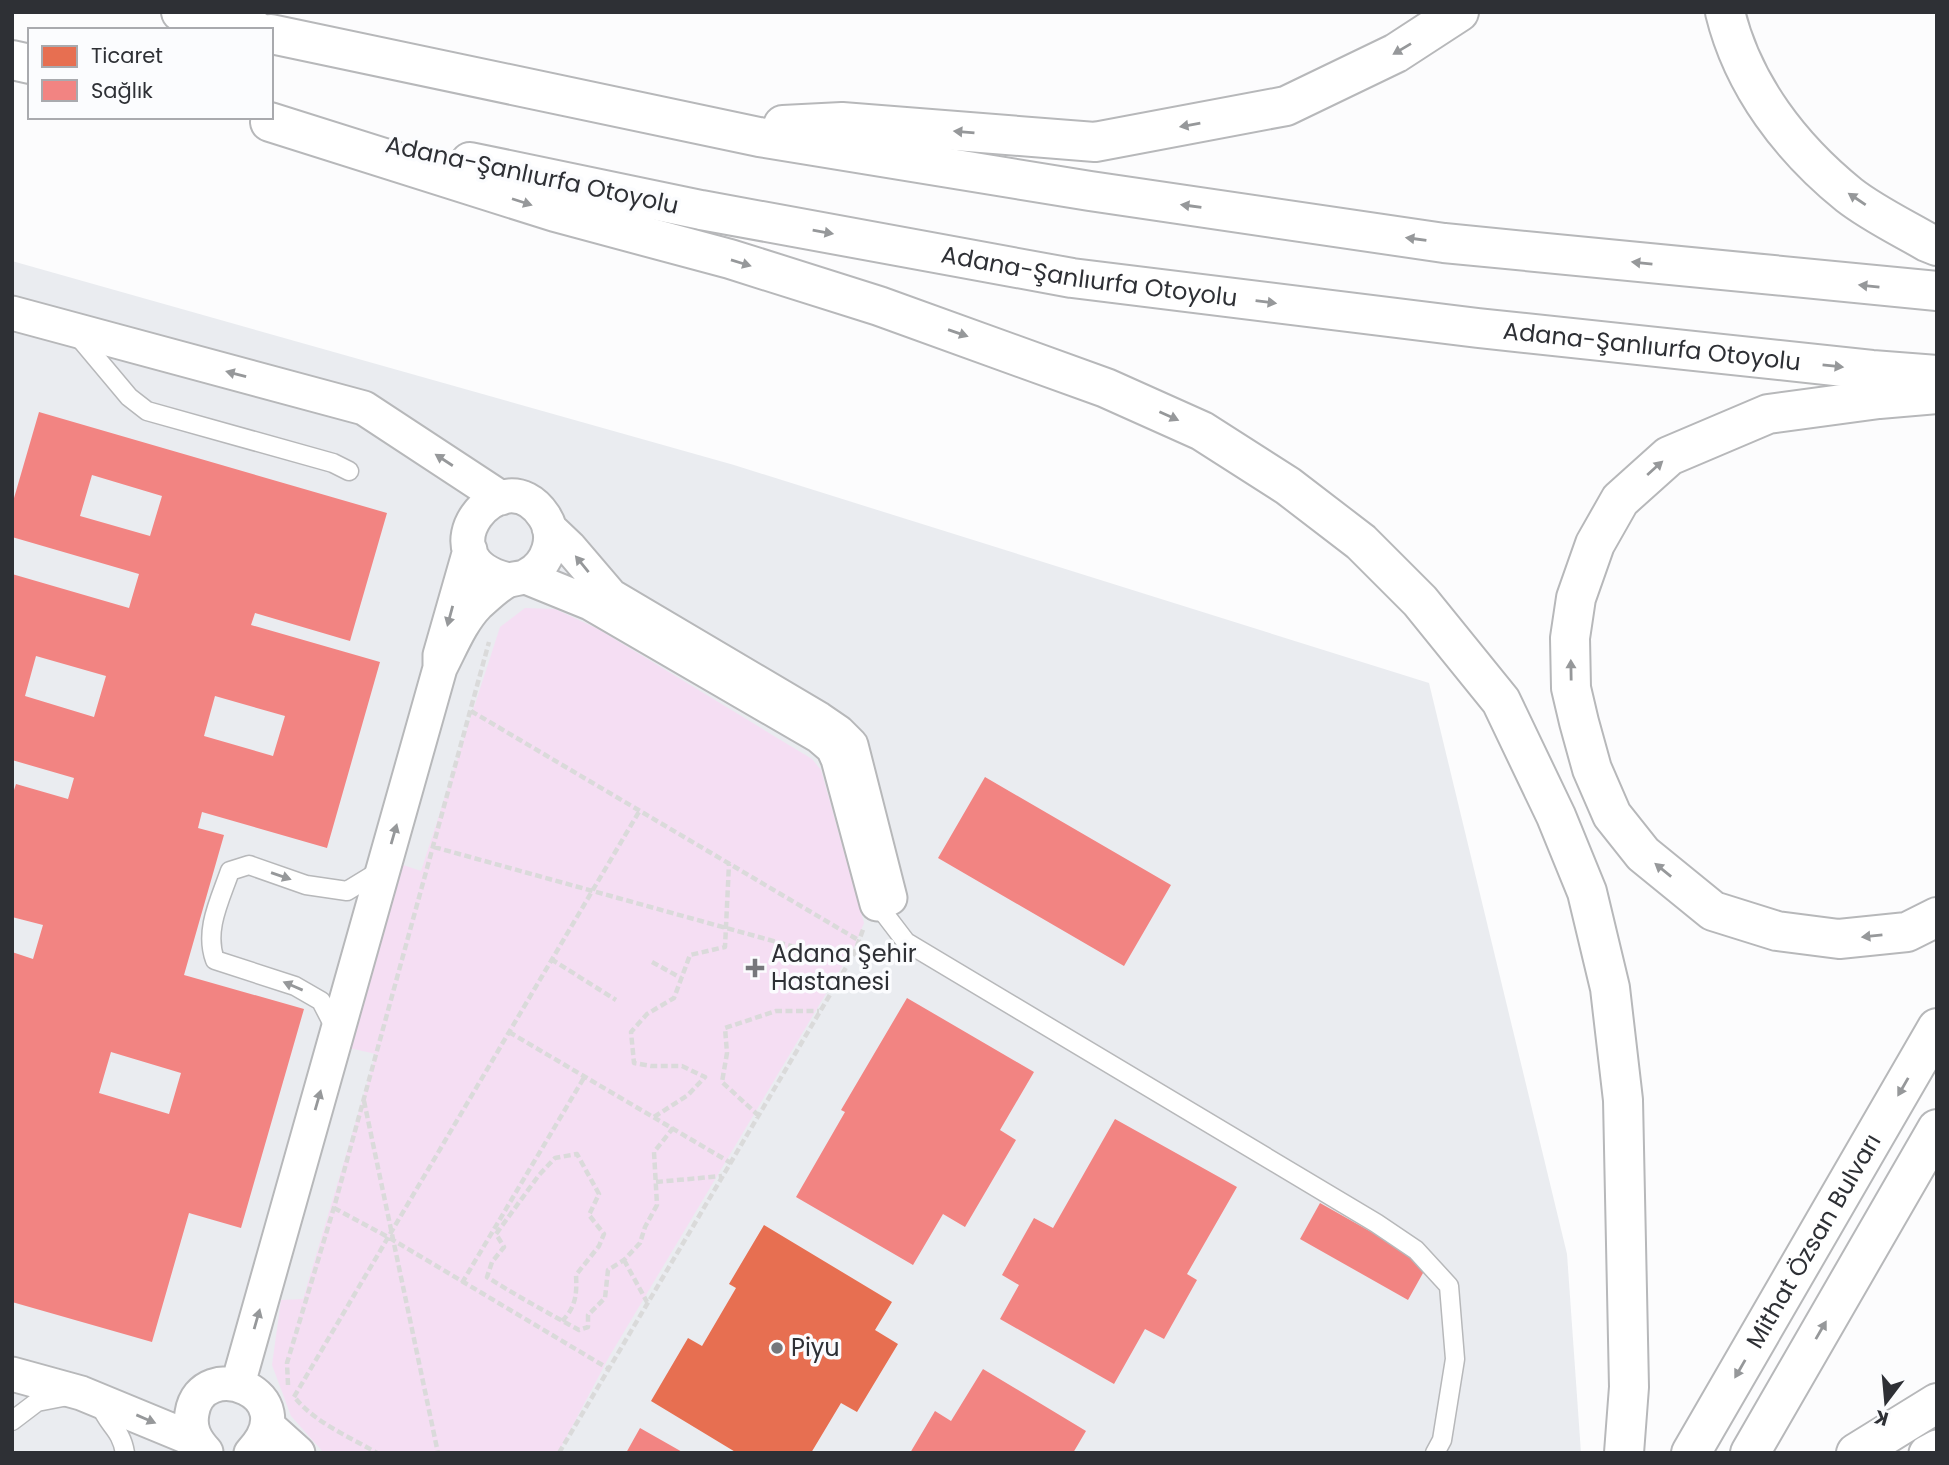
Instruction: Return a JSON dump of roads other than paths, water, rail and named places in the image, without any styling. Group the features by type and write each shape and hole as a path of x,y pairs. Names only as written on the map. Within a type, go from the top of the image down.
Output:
{"main road":[{"path":"181,12 247,28"},
{"path":"716,128 842,122 1096,142 1286,106 1396,53 1460,12"},
{"path":"1725,12 1732,41 1755,90 1799,149 1850,196 1937,246"},
{"path":"273,34 716,128 1090,191 1444,243 1937,291"},
{"path":"261,119 555,212 730,259 879,306 1106,387 1202,430 1288,486 1361,542 1420,601 1501,701 1556,816 1587,892 1607,976 1623,1100 1629,1387 1623,1453"},
{"name":"Adana-Şanlıurfa Otoyolu","path":"261,119 701,210 1072,278 1491,330 1937,375"},
{"path":"1937,394 1768,414 1669,456 1620,500 1595,544 1576,598 1570,638 1571,688 1579,722 1592,769 1612,815 1643,854 1713,911 1777,932 1839,939 1907,932 1937,917"},
{"name":"Mithat Özsan Bulvarı","path":"1691,1453 1937,1028"},
{"name":"Mithat Özsan Bulvarı","path":"1750,1453 1937,1129"},
{"path":"1856,1453 1937,1403"}],"street":[{"path":"12,313 364,408 501,498"},
{"path":"238,1384 440,668 476,607 518,578 540,566 549,551 551,534 549,528 546,518 534,505 518,498 501,498 485,504 474,517 468,534 470,550 478,566 492,576 518,578 590,603 819,736 833,748 871,911 890,898 850,745 838,732 819,719 611,596 549,528"},
{"path":"440,668 440,655 470,550"},
{"path":"12,1374 90,1396 201,1446"},
{"path":"201,1446 190,1424 192,1408 201,1395 214,1386 230,1382 246,1386 258,1396 266,1410 260,1439 298,1453"},
{"path":"1926,1453 1937,1447"}],"lane":[{"path":"72,330 129,397 148,411 332,463 349,471"},
{"path":"338,1033 321,1001 295,986 215,960 211,948 212,923 230,871 249,865 306,885 347,891 384,869"},
{"path":"871,911 906,942 1376,1223 1416,1250 1449,1286 1455,1359 1442,1440 1435,1453"},
{"path":"12,1421 37,1402 90,1396 123,1437 125,1453"}],"place":[{"name":"Adana Şehir Hastanesi","path":"755,968"},
{"name":"Piyu","path":"777,1348"}]}
